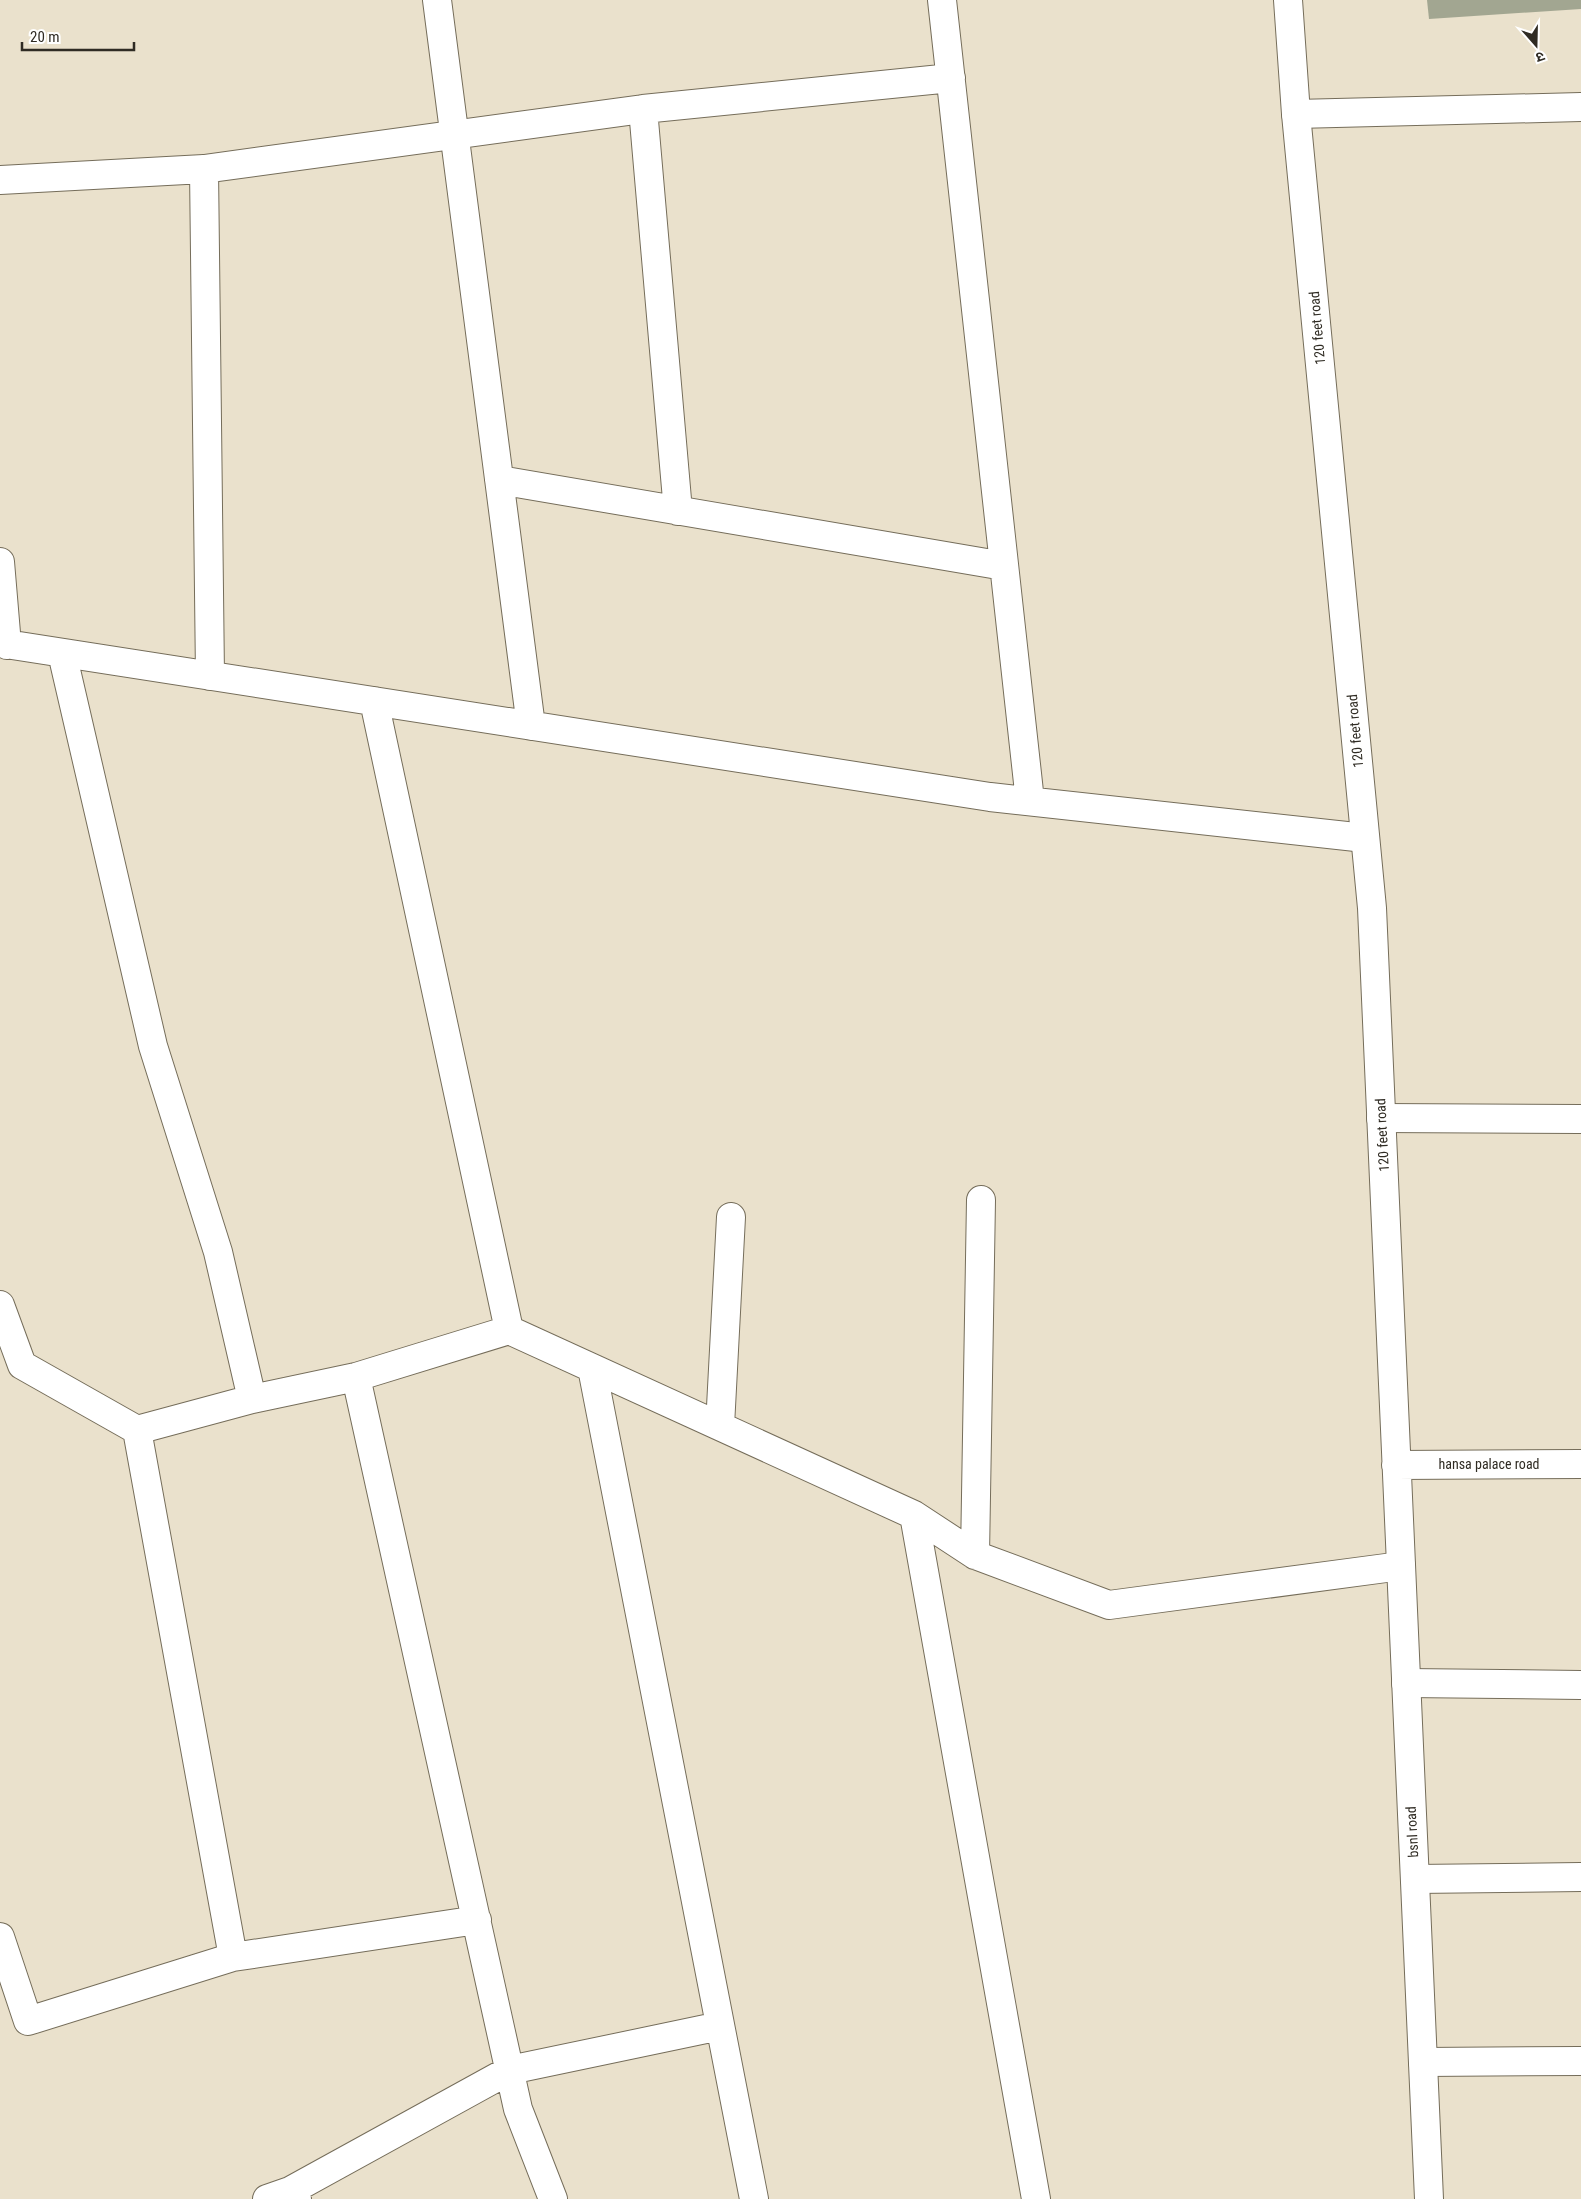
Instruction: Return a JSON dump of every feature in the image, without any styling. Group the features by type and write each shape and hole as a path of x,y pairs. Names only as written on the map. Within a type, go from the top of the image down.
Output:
{"street":[{"path":"437,0 531,726"},
{"path":"942,0 1030,801"},
{"name":"120 feet road","path":"1288,0 1296,114 1372,908 1396,1465"},
{"path":"0,180 204,169 643,109 951,78"},
{"path":"1296,114 1581,107"},
{"path":"643,109 678,511"},
{"path":"204,169 210,676"},
{"path":"499,480 1004,566"},
{"path":"0,562 4,644 990,797 1366,838"},
{"path":"62,653 153,1046 218,1252 252,1399"},
{"path":"374,701 509,1330"},
{"path":"1381,1118 1581,1118"},
{"path":"975,1554 981,1200"},
{"path":"720,1426 731,1217"},
{"path":"0,1305 11,1364 137,1430 252,1399 356,1377 509,1330 914,1515 975,1554 1109,1605 1401,1566"},
{"path":"592,1368 754,2199"},
{"path":"356,1377 518,2109 553,2199"},
{"path":"137,1430 233,1957"},
{"name":"hansa palace road","path":"1396,1465 1581,1464"},
{"name":"bsnl road","path":"1396,1465 1429,2199"},
{"path":"914,1515 1036,2199"},
{"path":"1406,1683 1581,1685"},
{"path":"1414,1879 1581,1877"},
{"path":"0,1937 28,2021 233,1957 477,1920"},
{"path":"285,2196 510,2070 720,2026"},
{"path":"1423,2062 1581,2061"}],"building":[{"path":"1427,0 1581,0 1581,9 1429,19"}]}
